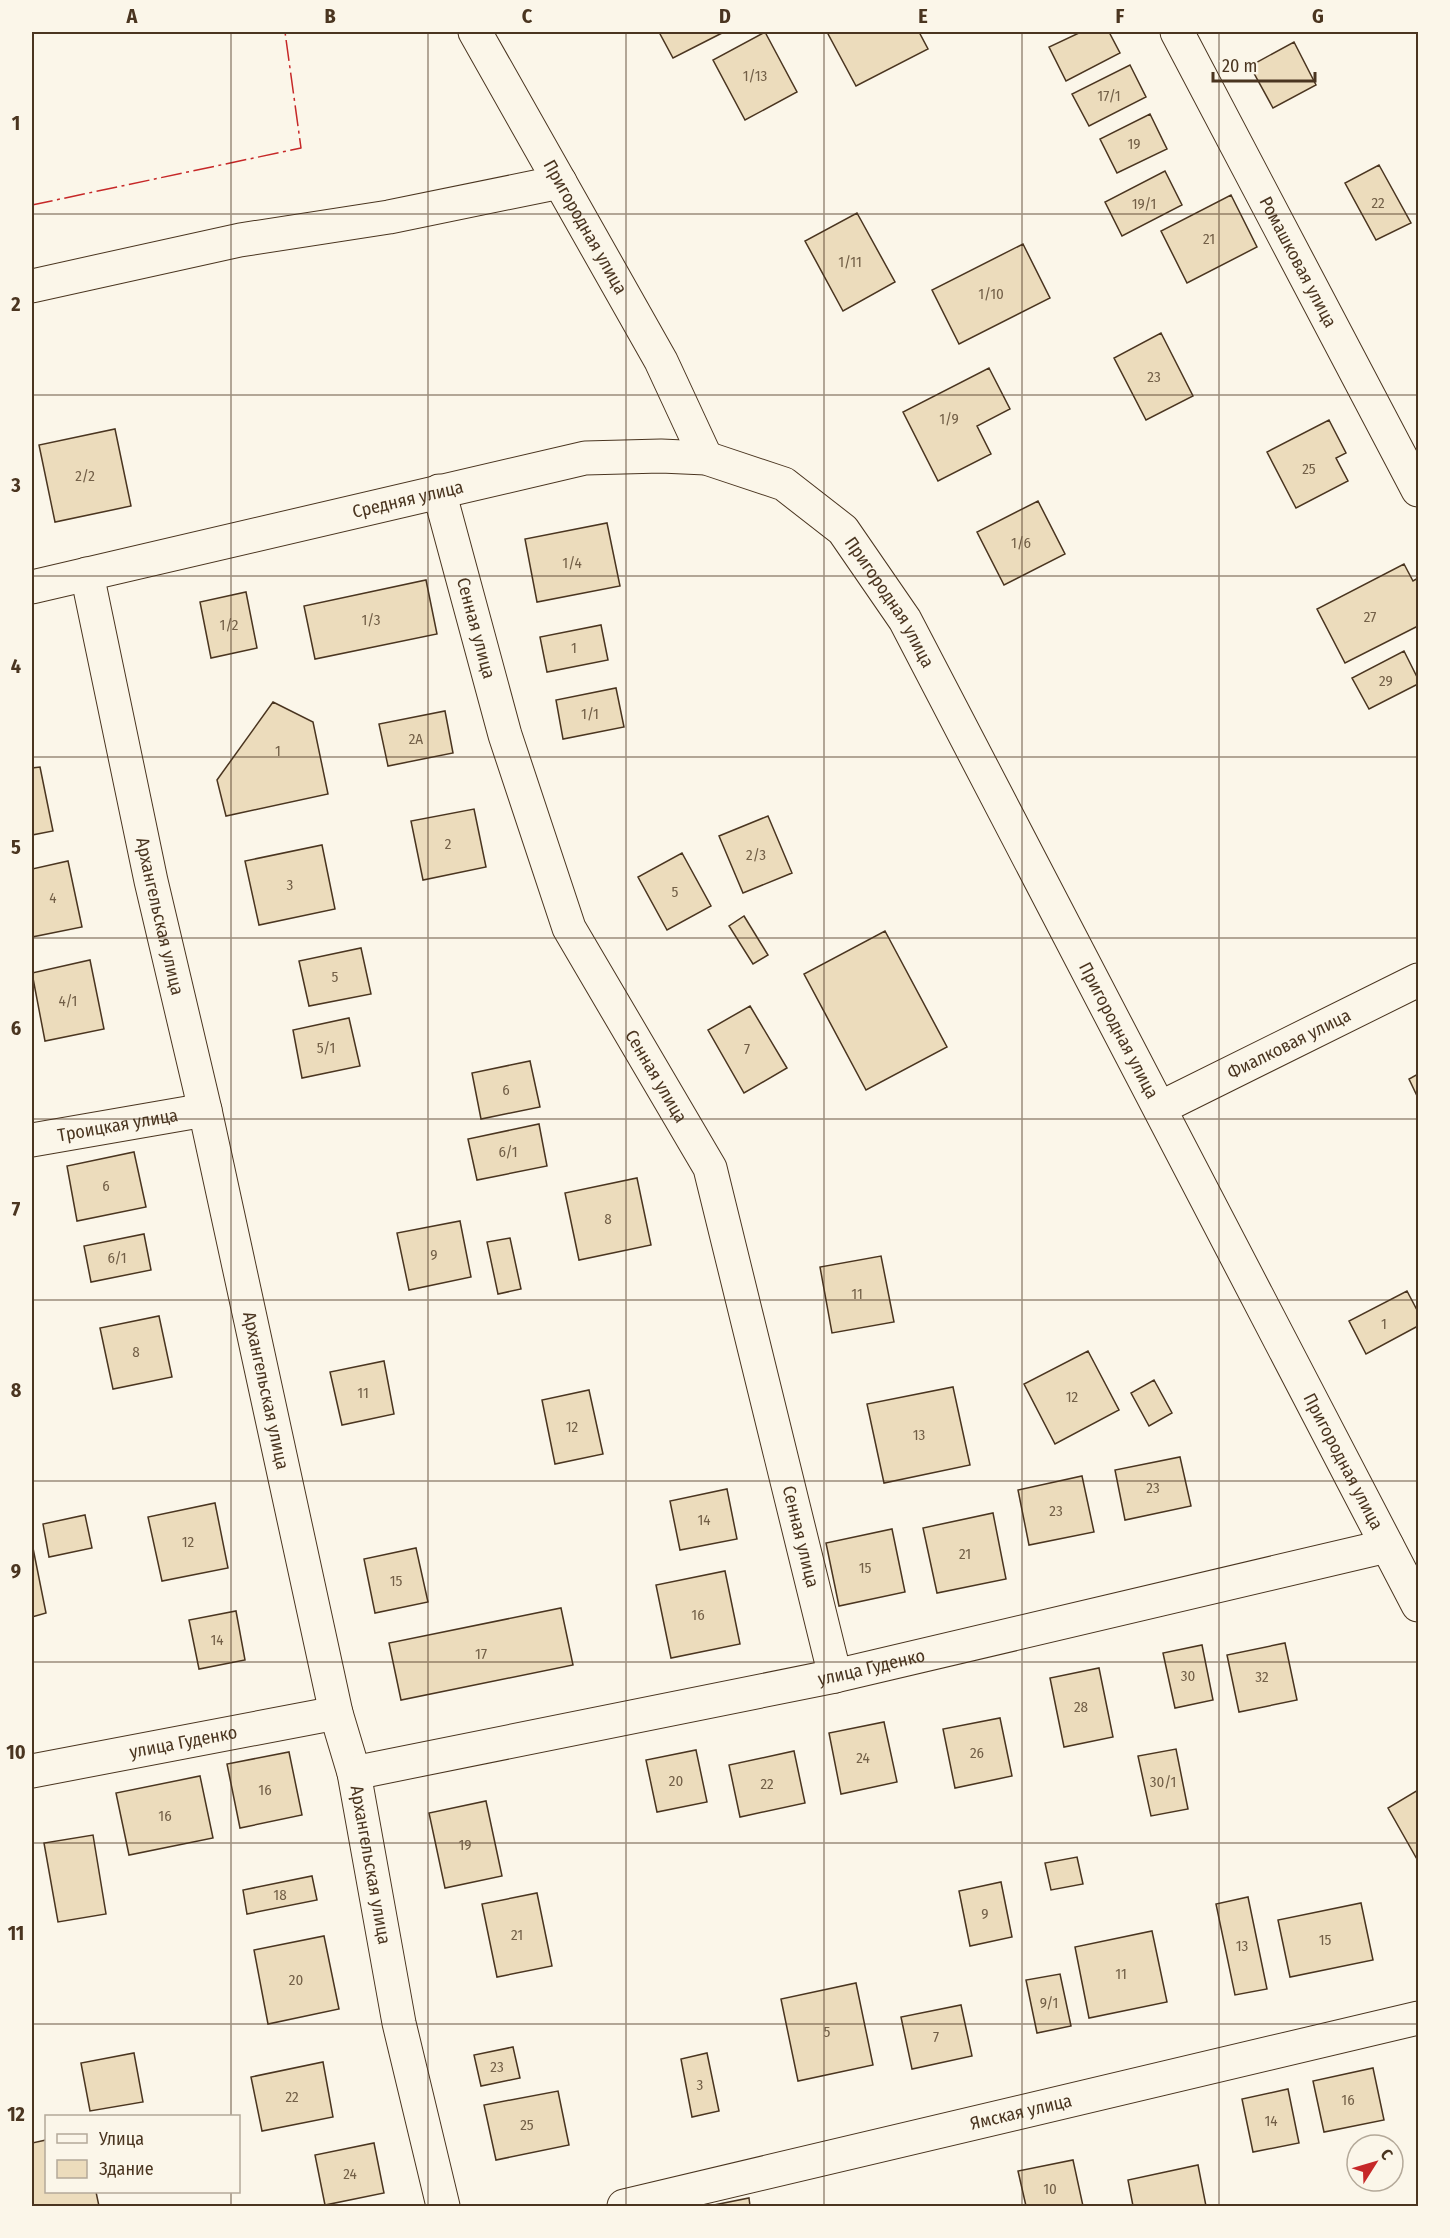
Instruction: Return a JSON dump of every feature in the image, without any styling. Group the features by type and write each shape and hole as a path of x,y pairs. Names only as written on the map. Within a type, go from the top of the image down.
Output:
{"street":[{"name":"Пригородная улица","path":"475,32 661,361 705,458"},
{"name":"Ромашковая улица","path":"1177,32 1419,490"},
{"path":"32,285 240,240 389,217 560,182"},
{"name":"Средняя улица","path":"32,587 585,458 661,456 705,458 784,484"},
{"name":"Пригородная улица","path":"784,484 843,530 905,620 1419,1605"},
{"name":"Сенная улица","path":"439,491 505,735 570,928 710,1168 836,1676"},
{"name":"Архангельская улица","path":"87,574 151,881 205,1110 336,1713 354,1773 399,2023 443,2206"},
{"name":"Фиалковая улица","path":"1160,1108 1419,980"},
{"name":"Троицкая улица","path":"32,1140 205,1110"},
{"name":"улица Гуденко","path":"354,1773 836,1676 1387,1546"},
{"name":"улица Гуденко","path":"32,1771 336,1713"},
{"name":"Ямская улица","path":"624,2206 1419,2018"}],"building":[{"path":"659,32 724,32 673,58"},
{"path":"765,32 797,92 745,120 713,60"},
{"path":"827,32 919,32 928,49 856,86"},
{"path":"1081,32 1109,32 1120,53 1066,81 1049,47"},
{"path":"1294,42 1316,85 1273,108 1250,66"},
{"path":"1130,65 1146,97 1089,126 1072,94"},
{"path":"1150,114 1167,149 1117,173 1100,139"},
{"path":"1379,165 1411,223 1376,240 1345,183"},
{"path":"1165,171 1182,205 1122,236 1105,202"},
{"path":"1231,195 1257,247 1187,283 1161,231"},
{"path":"857,213 895,282 843,311 805,241"},
{"path":"1023,244 1050,298 959,344 932,290"},
{"path":"1161,333 1193,396 1146,420 1114,358"},
{"path":"989,368 1010,409 977,426 991,454 938,481 903,412"},
{"path":"1329,420 1346,453 1336,458 1348,481 1296,508 1267,452"},
{"path":"115,429 131,506 55,522 39,445"},
{"path":"1038,501 1065,554 1004,585 977,532"},
{"path":"607,523 620,586 537,602 525,539"},
{"path":"1404,564 1413,581 1418,578 1418,626 1345,663 1317,609"},
{"path":"426,580 437,634 315,659 304,606"},
{"path":"246,592 257,648 211,658 200,602"},
{"path":"601,625 608,660 547,672 540,637"},
{"path":"1404,651 1418,679 1418,684 1369,709 1352,678"},
{"path":"616,688 624,727 563,739 556,700"},
{"path":"273,702 313,722 328,794 226,816 217,780"},
{"path":"445,711 453,753 388,766 379,724"},
{"path":"40,767 53,831 32,835 32,768"},
{"path":"474,809 486,867 423,880 411,821"},
{"path":"768,816 792,873 743,893 719,836"},
{"path":"322,845 335,909 259,925 245,861"},
{"path":"682,853 711,906 667,930 638,877"},
{"path":"68,861 82,927 32,937 32,869"},
{"path":"744,916 768,955 753,964 729,926"},
{"path":"885,931 947,1047 866,1090 804,974"},
{"path":"361,948 371,994 309,1006 299,961"},
{"path":"90,960 104,1029 45,1041 32,973"},
{"path":"750,1006 787,1068 744,1093 708,1030"},
{"path":"349,1018 360,1066 302,1078 293,1030"},
{"path":"530,1061 540,1107 481,1119 472,1073"},
{"path":"1418,1074 1418,1098 1409,1079"},
{"path":"539,1124 547,1166 477,1180 468,1139"},
{"path":"134,1152 146,1207 77,1221 67,1166"},
{"path":"637,1178 651,1245 579,1260 565,1193"},
{"path":"460,1221 471,1277 409,1290 397,1233"},
{"path":"144,1234 151,1270 91,1282 84,1246"},
{"path":"510,1238 521,1289 498,1294 487,1242"},
{"path":"881,1256 894,1322 832,1333 820,1267"},
{"path":"1407,1291 1418,1312 1418,1326 1366,1354 1349,1321"},
{"path":"159,1316 172,1377 113,1389 100,1328"},
{"path":"1088,1351 1119,1410 1055,1444 1024,1384"},
{"path":"384,1361 394,1414 342,1425 330,1372"},
{"path":"1154,1380 1172,1413 1149,1426 1131,1393"},
{"path":"953,1387 970,1465 884,1483 867,1404"},
{"path":"589,1390 603,1454 555,1464 542,1400"},
{"path":"1180,1457 1191,1506 1125,1520 1115,1470"},
{"path":"1082,1476 1094,1532 1029,1545 1018,1490"},
{"path":"727,1489 737,1539 680,1550 670,1501"},
{"path":"215,1503 228,1568 162,1581 148,1517"},
{"path":"993,1513 1006,1579 937,1593 923,1528"},
{"path":"85,1515 92,1548 49,1557 43,1524"},
{"path":"892,1529 905,1592 839,1606 826,1543"},
{"path":"32,1548 46,1613 32,1617"},
{"path":"416,1548 428,1602 375,1613 364,1559"},
{"path":"725,1571 740,1644 671,1658 656,1585"},
{"path":"561,1608 573,1665 401,1700 389,1643"},
{"path":"236,1611 245,1660 199,1669 189,1620"},
{"path":"1285,1643 1297,1700 1239,1712 1227,1655"},
{"path":"1202,1645 1213,1700 1175,1708 1163,1653"},
{"path":"1099,1668 1113,1737 1064,1747 1050,1678"},
{"path":"1000,1718 1012,1776 955,1788 943,1729"},
{"path":"884,1722 897,1782 841,1794 829,1733"},
{"path":"1176,1749 1188,1809 1151,1816 1138,1756"},
{"path":"696,1750 707,1802 657,1812 646,1760"},
{"path":"794,1751 805,1803 740,1817 729,1765"},
{"path":"289,1752 302,1815 240,1828 227,1764"},
{"path":"200,1776 213,1838 129,1855 116,1793"},
{"path":"1418,1790 1418,1861 1388,1808"},
{"path":"486,1801 502,1876 445,1888 429,1813"},
{"path":"93,1835 106,1914 58,1922 44,1843"},
{"path":"1077,1857 1083,1884 1051,1890 1045,1863"},
{"path":"312,1876 317,1900 247,1914 243,1890"},
{"path":"1001,1882 1012,1937 970,1946 959,1891"},
{"path":"537,1893 552,1966 497,1977 482,1904"},
{"path":"1248,1897 1267,1989 1235,1995 1216,1904"},
{"path":"1361,1903 1373,1960 1290,1977 1278,1920"},
{"path":"1152,1931 1167,2002 1089,2018 1075,1947"},
{"path":"324,1936 339,2009 268,2024 254,1950"},
{"path":"1060,1974 1071,2026 1037,2033 1026,1980"},
{"path":"856,1983 873,2065 798,2081 781,1999"},
{"path":"961,2005 972,2056 912,2069 901,2017"},
{"path":"513,2047 520,2078 481,2086 474,2055"},
{"path":"134,2053 143,2102 90,2111 81,2063"},
{"path":"707,2053 719,2111 692,2117 681,2059"},
{"path":"323,2062 333,2117 262,2131 251,2077"},
{"path":"1373,2068 1384,2120 1324,2132 1313,2081"},
{"path":"1288,2089 1299,2143 1253,2152 1242,2099"},
{"path":"558,2091 569,2145 496,2160 484,2105"},
{"path":"45,2140 45,2193 96,2193 99,2206 32,2206 32,2143"},
{"path":"374,2143 384,2193 325,2205 315,2155"},
{"path":"1073,2160 1083,2206 1026,2206 1018,2171"},
{"path":"1198,2165 1206,2206 1133,2206 1128,2180"},
{"path":"749,2198 750,2206 709,2206"}],"power":[{"path":"32,205 301,148 285,32"}]}
